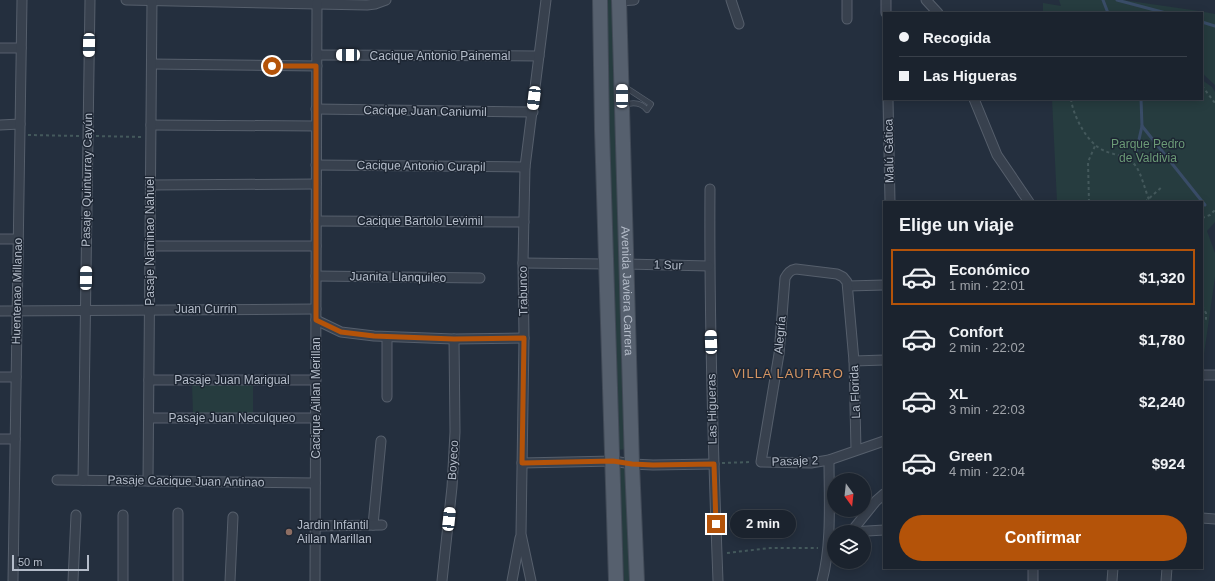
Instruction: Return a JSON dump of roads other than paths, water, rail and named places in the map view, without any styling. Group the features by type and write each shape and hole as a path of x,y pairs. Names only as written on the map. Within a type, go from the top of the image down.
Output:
{"main road":[{"name":"Avenida Javiera Carrera","path":"600,0 602,130 616,581"},
{"name":"Avenida Javiera Carrera","path":"619,0 632,464 637,581"}],"street":[{"name":"Huentenao Millanao","path":"13,581 22,0"},
{"name":"Pasaje Quinturray Cayún","path":"83,480 90,0"},
{"path":"126,0 375,4 386,0"},
{"name":"Pasaje Naminao Nahuel","path":"148,481 152,0"},
{"name":"Trabunco","path":"532,581 520,534 524,338 523,263 525,167 546,0"},
{"path":"619,0 634,0"},
{"path":"731,0 739,24"},
{"path":"847,0 847,19"},
{"path":"886,0 886,12"},
{"path":"926,0 937,12"},
{"name":"Cacique Aillan Merillan","path":"315,581 317,2"},
{"path":"0,48 21,48"},
{"name":"Cacique Antonio Painemal","path":"317,55 539,56"},
{"path":"152,64 316,66"},
{"name":"Malú Gática","path":"888,100 890,201"},
{"path":"974,100 997,155 1027,201"},
{"name":"Cacique Juan Caniumil","path":"316,109 532,112"},
{"path":"0,125 20,124"},
{"path":"151,125 316,126"},
{"name":"Cacique Antonio Curapil","path":"316,165 525,167"},
{"path":"150,185 316,184"},
{"name":"Las Higueras","path":"710,189 709,266 718,581"},
{"name":"Cacique Bartolo Levimil","path":"316,221 524,222"},
{"path":"0,239 18,239"},
{"path":"150,246 316,246"},
{"path":"523,263 607,264"},
{"name":"1 Sur","path":"626,264 709,266"},
{"name":"Alegría","path":"761,462 779,354 785,278 789,272 796,269 830,273 843,277 848,286"},
{"name":"Juanita Llanquileo","path":"316,276 480,278"},
{"path":"848,286 883,285"},
{"name":"La Florida","path":"848,286 854,361 856,450"},
{"name":"Juan Currin","path":"0,310 316,309"},
{"path":"316,320 341,332 387,337 454,339 524,338"},
{"path":"387,337 387,397"},
{"name":"Boyeco","path":"442,581 452,488 455,432 454,339"},
{"path":"854,361 883,360"},
{"path":"1203,375 1215,375"},
{"path":"0,377 16,377"},
{"name":"Pasaje Juan Marigual","path":"149,380 316,380"},
{"name":"Pasaje Juan Neculqueo","path":"149,418 316,418"},
{"path":"0,439 15,439"},
{"path":"315,526 377,525 381,441"},
{"name":"Pasaje 2","path":"761,462 811,463 829,460 883,441"},
{"path":"829,460 830,525"},
{"path":"522,463 613,461 653,465 714,464"},
{"name":"Pasaje Cacique Juan Antinao","path":"57,480 315,483"},
{"path":"857,525 876,501 883,495"},
{"path":"178,513 178,581"},
{"path":"73,581 76,515"},
{"path":"122,581 123,515"},
{"path":"230,581 233,517"},
{"path":"1203,518 1215,519"},
{"path":"871,531 883,530"},
{"path":"512,581 520,534"},
{"path":"822,581 827,562"},
{"path":"1033,569 1033,581"},
{"path":"1112,569 1112,581"},
{"path":"1166,581 1167,569"}],"lane":[{"path":"621,106 636,103 641,104 647,110 651,104 622,86"}],"waterway":[{"path":"1103,0 1108,12"},
{"path":"1117,0 1162,12"},
{"path":"1203,22 1215,26"},
{"path":"1136,153 1142,126 1141,100"},
{"path":"1142,126 1202,201"}],"place":[{"name":"Jardin Infantil Aillan Marillan","path":"289,532"}],"district":[{"name":"VILLA LAUTARO","path":"788,373"}],"park label":[{"name":"Parque Pedro de Valdivia","path":"1148,151"}]}
